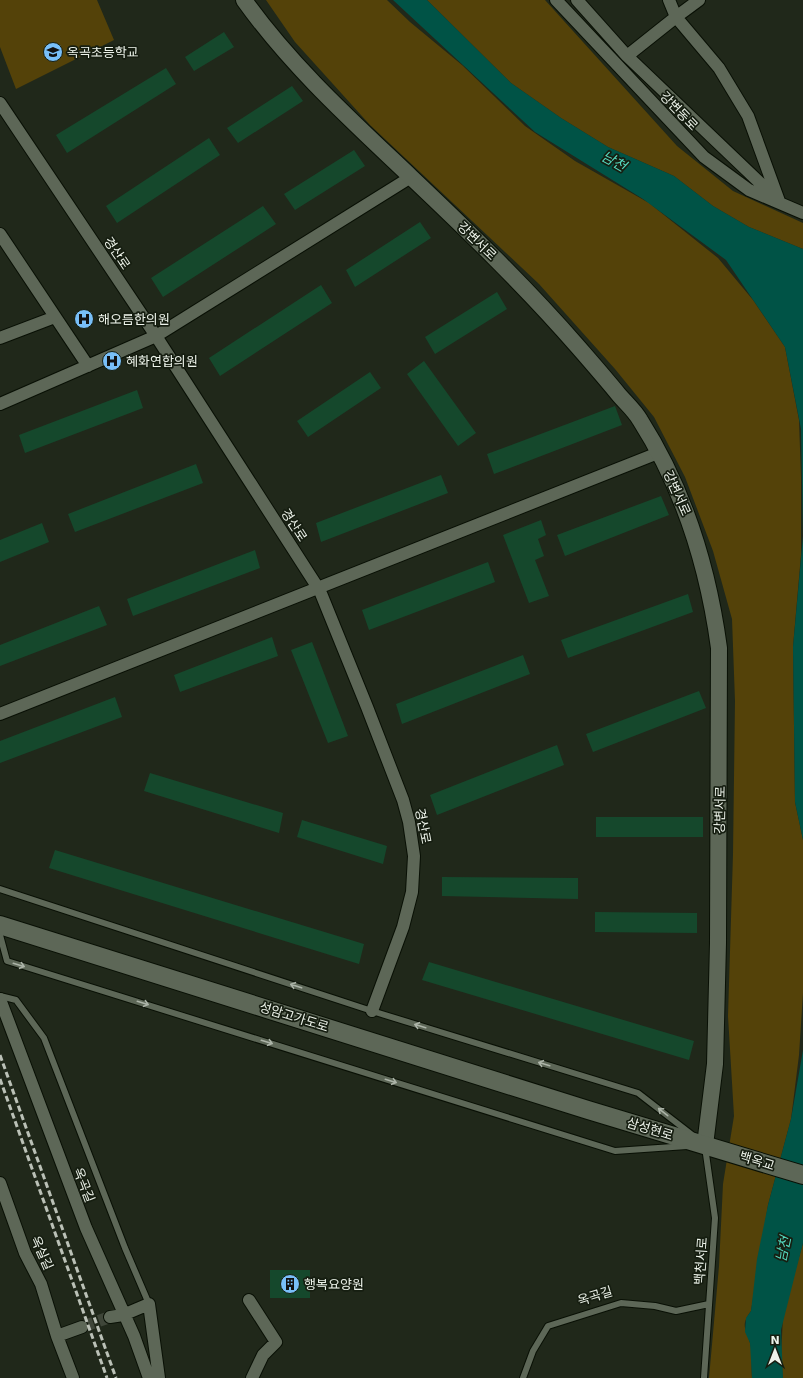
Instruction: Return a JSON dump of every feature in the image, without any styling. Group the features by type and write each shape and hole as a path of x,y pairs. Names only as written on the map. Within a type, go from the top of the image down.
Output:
{"main road":[{"name":"성암고가도로","path":"0,925 588,1110"},
{"name":"삼성현로","path":"588,1110 708,1146"},
{"name":"백옥교","path":"708,1146 803,1174"}],"street":[{"name":"강변서로","path":"244,0 267,31 334,106 509,271 563,330 640,419 674,481 689,519 707,575 713,604 719,648 720,808 718,958 715,1064 708,1146"},
{"name":"강변동로","path":"556,0 704,157 749,190 778,201 803,213"},
{"path":"577,0 628,56 778,201"},
{"path":"669,0 676,17 719,68 748,116 778,201"},
{"path":"628,56 699,0"},
{"name":"경산로","path":"0,103 156,336 318,588 364,699 405,807 412,839 414,870 412,892 403,927 372,1011"},
{"path":"0,404 156,336 411,177"},
{"path":"0,234 88,366"},
{"path":"0,338 55,316"},
{"path":"0,714 658,453"},
{"name":"옥곡길","path":"0,999 54,1145 123,1315 134,1336 149,1378"},
{"name":"옥실길","path":"0,1183 25,1253 41,1284 57,1336 73,1378"},
{"path":"249,1300 276,1342 263,1355 252,1378"},
{"path":"110,1318 123,1315 149,1304 158,1378"},
{"path":"57,1336 82,1327"}],"lane":[{"path":"0,889 372,1011 638,1093 708,1146"},
{"path":"0,935 7,961 615,1151 708,1146"},
{"path":"0,996 16,1000 44,1038 125,1248 149,1304"},
{"name":"백천서로","path":"704,1378 715,1218 708,1146"},
{"name":"옥곡길","path":"523,1378 533,1351 548,1326 621,1303 656,1306 676,1311 709,1304"}],"shaded area":[{"name":"옥곡초등학교","path":"0,0 97,0 114,40 16,89 0,47"},
{"path":"266,0 387,0 410,22 462,65 525,126 575,161 649,203 718,258 753,300 785,347 799,420 801,477 801,555 793,647 795,802 803,840 803,993 799,1055 791,1119 768,1205 751,1311 745,1324 751,1347 752,1378 709,1378 719,1266 723,1184 734,1116 728,1016 733,854 735,701 732,619 713,551 685,477 654,417 615,369 539,284 370,125 295,42"},
{"path":"427,0 545,0 677,146 733,191 803,223 803,249 749,227 713,206 674,176 608,147 561,118 511,83"},
{"path":"803,1243 803,1378 783,1378 781,1359 783,1314"}],"water":[{"name":"남천","path":"393,0 427,0 511,83 561,118 608,147 674,176 713,206 749,227 803,249 803,536 801,429 785,347 726,260 643,199 535,132"},
{"path":"803,536 803,840 795,802 793,647"},
{"name":"남천","path":"803,1050 803,1243 781,1330 783,1378 752,1378 750,1343 745,1332 746,1318 751,1311 757,1259 768,1205 791,1119"}],"building":[{"path":"224,32 234,47 194,71 185,57"},
{"path":"166,68 176,84 67,153 56,135"},
{"path":"292,86 303,101 238,143 227,128"},
{"path":"209,138 220,155 117,223 106,206"},
{"path":"354,150 365,166 295,210 284,194"},
{"path":"263,206 276,224 163,297 151,278"},
{"path":"420,222 431,238 355,287 346,270"},
{"path":"321,285 332,303 220,376 209,358"},
{"path":"497,292 507,309 435,354 425,337"},
{"path":"424,361 476,433 458,446 407,374"},
{"path":"370,372 381,388 308,437 297,421"},
{"path":"137,390 143,408 25,453 19,435"},
{"path":"615,406 622,425 494,474 487,454"},
{"path":"196,464 203,483 75,532 68,514"},
{"path":"441,475 448,493 321,542 316,523"},
{"path":"661,496 669,515 565,556 557,535"},
{"path":"541,520 546,535 538,539 544,556 535,560 549,596 529,603 503,535"},
{"path":"42,523 49,542 0,562 0,540"},
{"path":"255,550 260,568 133,616 127,599"},
{"path":"488,562 495,582 369,630 362,610"},
{"path":"688,594 693,612 568,658 561,640"},
{"path":"99,606 107,625 0,666 0,645"},
{"path":"272,637 278,656 180,692 174,675"},
{"path":"312,642 348,736 328,743 291,650"},
{"path":"523,655 530,674 402,724 396,704"},
{"path":"699,691 706,708 593,752 586,734"},
{"path":"115,697 122,717 0,763 0,741"},
{"path":"557,745 564,765 437,815 430,795"},
{"path":"150,773 283,813 279,833 144,791"},
{"path":"596,817 703,817 703,837 596,837"},
{"path":"302,820 387,846 383,864 297,837"},
{"path":"55,850 364,944 359,964 49,868"},
{"path":"442,877 578,878 578,899 442,896"},
{"path":"595,912 697,913 697,933 595,932"},
{"path":"429,962 694,1041 689,1060 422,980"},
{"name":"행복요양원","path":"270,1270 310,1270 310,1298 270,1298"}],"tunnel":[{"path":"82,1327 110,1317"}],"railway":[{"path":"0,1055 116,1378"},
{"path":"0,1079 107,1378"}],"place":[{"name":"옥곡초등학교","path":"53,52"},
{"name":"해오름한의원","path":"84,319"},
{"name":"혜화연합의원","path":"112,361"},
{"name":"행복요양원","path":"290,1284"}]}
